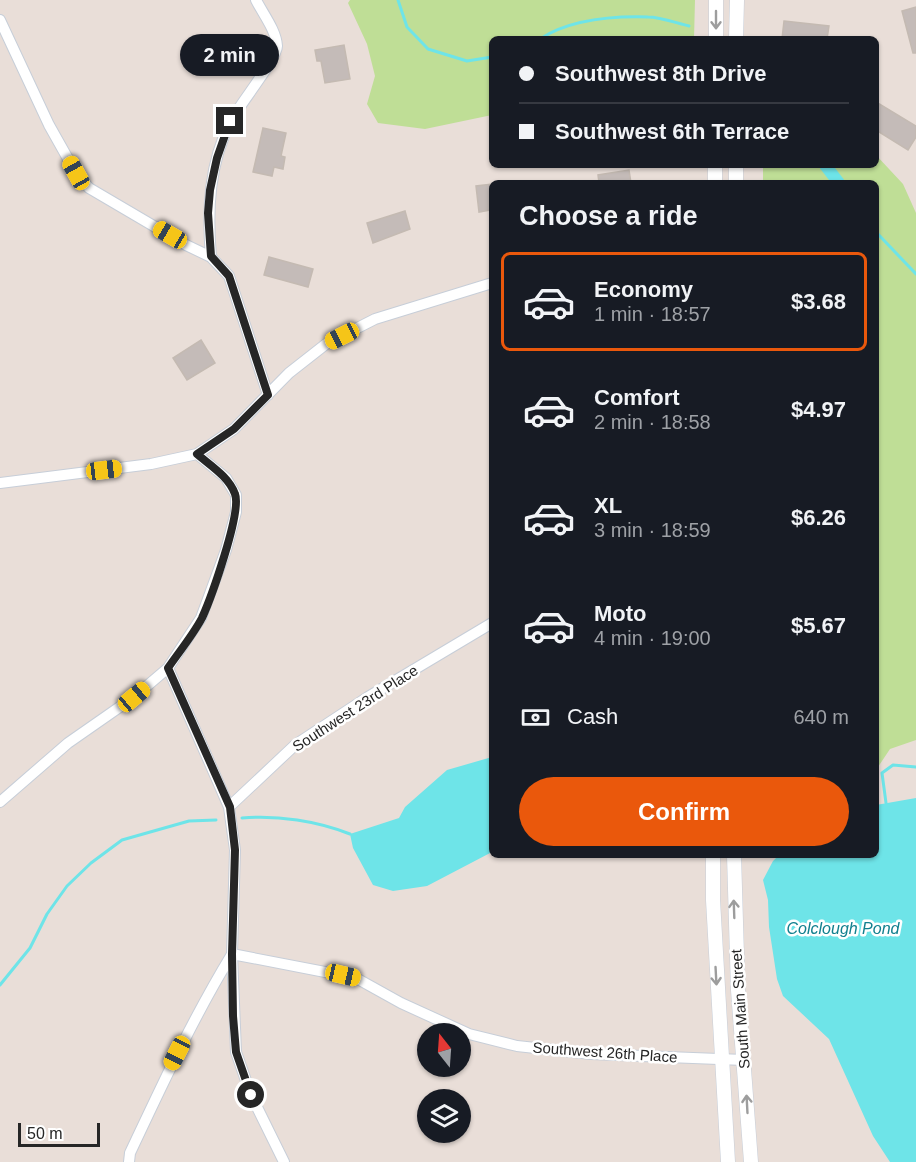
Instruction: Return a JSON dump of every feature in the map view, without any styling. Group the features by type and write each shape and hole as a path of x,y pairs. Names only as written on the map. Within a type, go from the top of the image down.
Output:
{"main road":[{"path":"716,0 716,36"},
{"path":"736,0 736,36"},
{"name":"South Main Street","path":"713,858 713,900 728,1162"},
{"name":"South Main Street","path":"734,858 734,901 751,1162"}],"street":[{"path":"211,256 208,213 217,158 230,121 250,89 273,59 277,48 274,34 256,0"},
{"path":"0,20 49,125 76,173 89,188 186,245 211,256 229,276 268,395"},
{"path":"0,483 151,464 197,454 234,429 289,373 326,344 375,320 489,284"},
{"path":"0,802 68,743 134,697 168,668 201,618 226,550 236,512 236,495 226,478 197,454"},
{"name":"Southwest 23rd Place","path":"230,807 295,746 368,697 489,625"},
{"path":"168,668 230,807 235,850 232,954 236,1052 251,1095 284,1162"},
{"path":"129,1162 130,1153 168,1073 207,995 232,954"},
{"name":"Southwest 26th Place","path":"232,954 356,978 401,1003 469,1034 517,1046 591,1054 744,1060"}],"green space":[{"path":"350,0 695,0 694,36 489,36 489,116 425,129 378,123 367,104 375,76 367,44 348,3"},
{"path":"879,158 903,184 916,213 916,740 890,749 879,766 879,180 763,180 763,168 879,168"}],"water":[{"path":"489,758 489,854 427,886 393,891 373,885 353,848 350,834 399,818 405,807 447,770"},
{"name":"Colclough Pond","path":"916,798 916,1162 890,1162 873,1136 829,1039 783,996 777,979 769,927 768,900 763,880 776,858 879,858 879,804"}],"building":[{"path":"916,7 916,53 913,53 902,11"},
{"path":"784,21 829,26 827,36 782,36"},
{"path":"344,45 350,79 325,83 321,61 317,61 315,50"},
{"path":"879,104 916,126 916,137 908,150 879,132"},
{"path":"263,128 286,133 281,156 285,157 283,169 274,167 272,176 253,172"},
{"path":"629,170 631,180 599,180 598,175"},
{"path":"489,184 489,210 479,212 476,186"},
{"path":"405,211 410,229 373,243 367,223"},
{"path":"269,257 313,269 308,287 264,275"},
{"path":"201,340 215,363 187,380 173,358"}],"waterway":[{"path":"398,0 407,27 428,49 467,61 489,57"},
{"path":"546,36 578,23 634,17 653,17 689,26"},
{"path":"827,168 837,180"},
{"path":"879,235 916,274"},
{"path":"886,803 882,773 893,765 916,767"},
{"path":"242,818 269,817 297,820 350,834"},
{"path":"0,985 30,948 47,914 67,886 91,863 122,840 189,821 216,820"}],"route":[{"path":"230,121 217,158 210,190 208,213 211,256 218,261 229,276 268,395 234,429 197,454 226,478 236,495 236,512 226,550 201,618 168,668 230,807 235,850 233,1016 236,1052 251,1095"}]}
